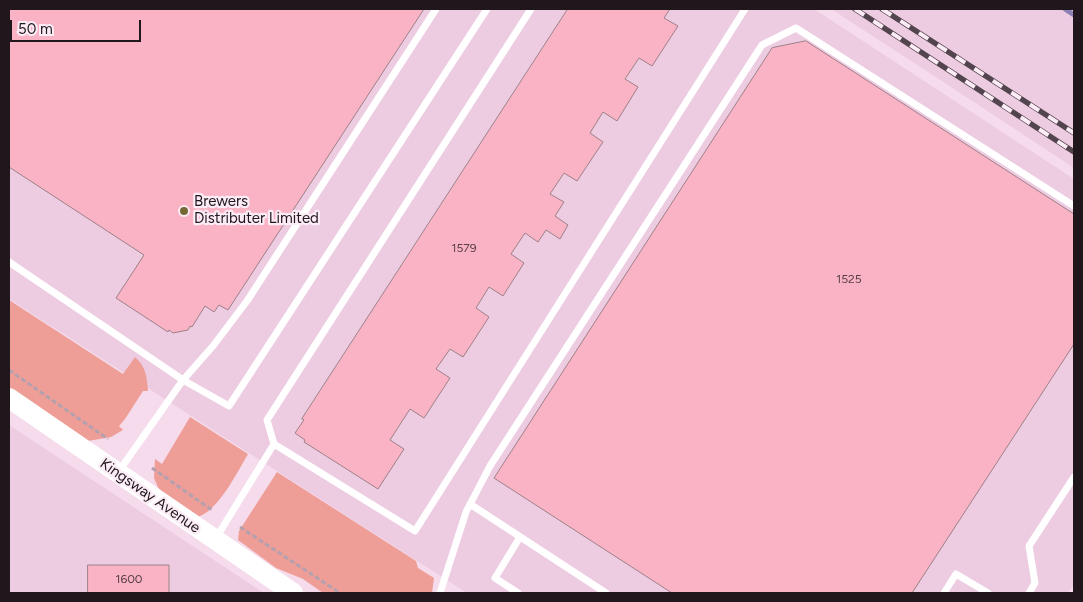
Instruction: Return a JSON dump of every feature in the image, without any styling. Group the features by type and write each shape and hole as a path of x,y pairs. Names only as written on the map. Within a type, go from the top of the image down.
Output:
{"main road":[{"name":"Kingsway Avenue","path":"9,398 293,593"}],"lane":[{"path":"118,474 183,380 213,346 247,301 436,9"},
{"path":"9,262 183,380 230,406 487,9"},
{"path":"531,9 267,420 274,444 414,531 745,9"},
{"path":"440,593 466,512 490,466 762,45 796,28 1074,206"},
{"path":"215,541 274,444"},
{"path":"1029,593 1036,583 1029,546 1074,477"},
{"path":"470,504 606,593"},
{"path":"518,593 495,578 520,536"},
{"path":"944,593 956,574 988,593"}],"path":[{"path":"9,370 108,439"},
{"path":"152,468 212,510"},
{"path":"240,527 340,593"}],"shaded area":[{"path":"9,9 814,9 1074,179 1074,584 1068,593 467,593 9,299"},
{"path":"831,9 1074,9 1074,168 942,81"},
{"path":"9,300 123,374 135,357 139,361 145,373 148,391 143,391 119,426 123,430 111,437 88,441 9,390"},
{"path":"190,417 248,454 219,500 205,514 197,517 160,492 154,478 155,459 162,464"},
{"path":"9,425 264,593 9,593"},
{"path":"277,472 416,561 418,568 434,578 432,593 323,593 303,579 276,568 238,540 239,531"}],"building":[{"name":"Brewers Distributer Limited","path":"9,9 424,9 228,310 219,305 214,312 205,306 192,327 190,326 188,330 173,333 169,330 168,332 116,298 144,255 9,167"},
{"path":"568,9 670,9 664,18 678,26 652,66 639,58 625,79 638,87 617,121 603,112 590,133 603,142 577,181 564,173 550,194 564,202 555,216 568,225 560,239 546,230 538,242 525,233 511,254 524,263 503,296 489,287 476,308 489,317 463,357 450,349 436,369 450,378 424,418 410,409 390,440 404,449 378,489 304,442 305,440 295,433 304,420 302,419"},
{"path":"806,41 1074,214 1074,344 912,593 672,593 494,478 772,48"},
{"path":"88,565 169,565 169,593 88,593"}],"waterway":[{"path":"1065,9 1074,15"}],"railway":[{"path":"855,9 1074,152"},
{"path":"882,9 1074,133"}],"place":[{"name":"Brewers Distributer Limited","path":"184,211"}]}
